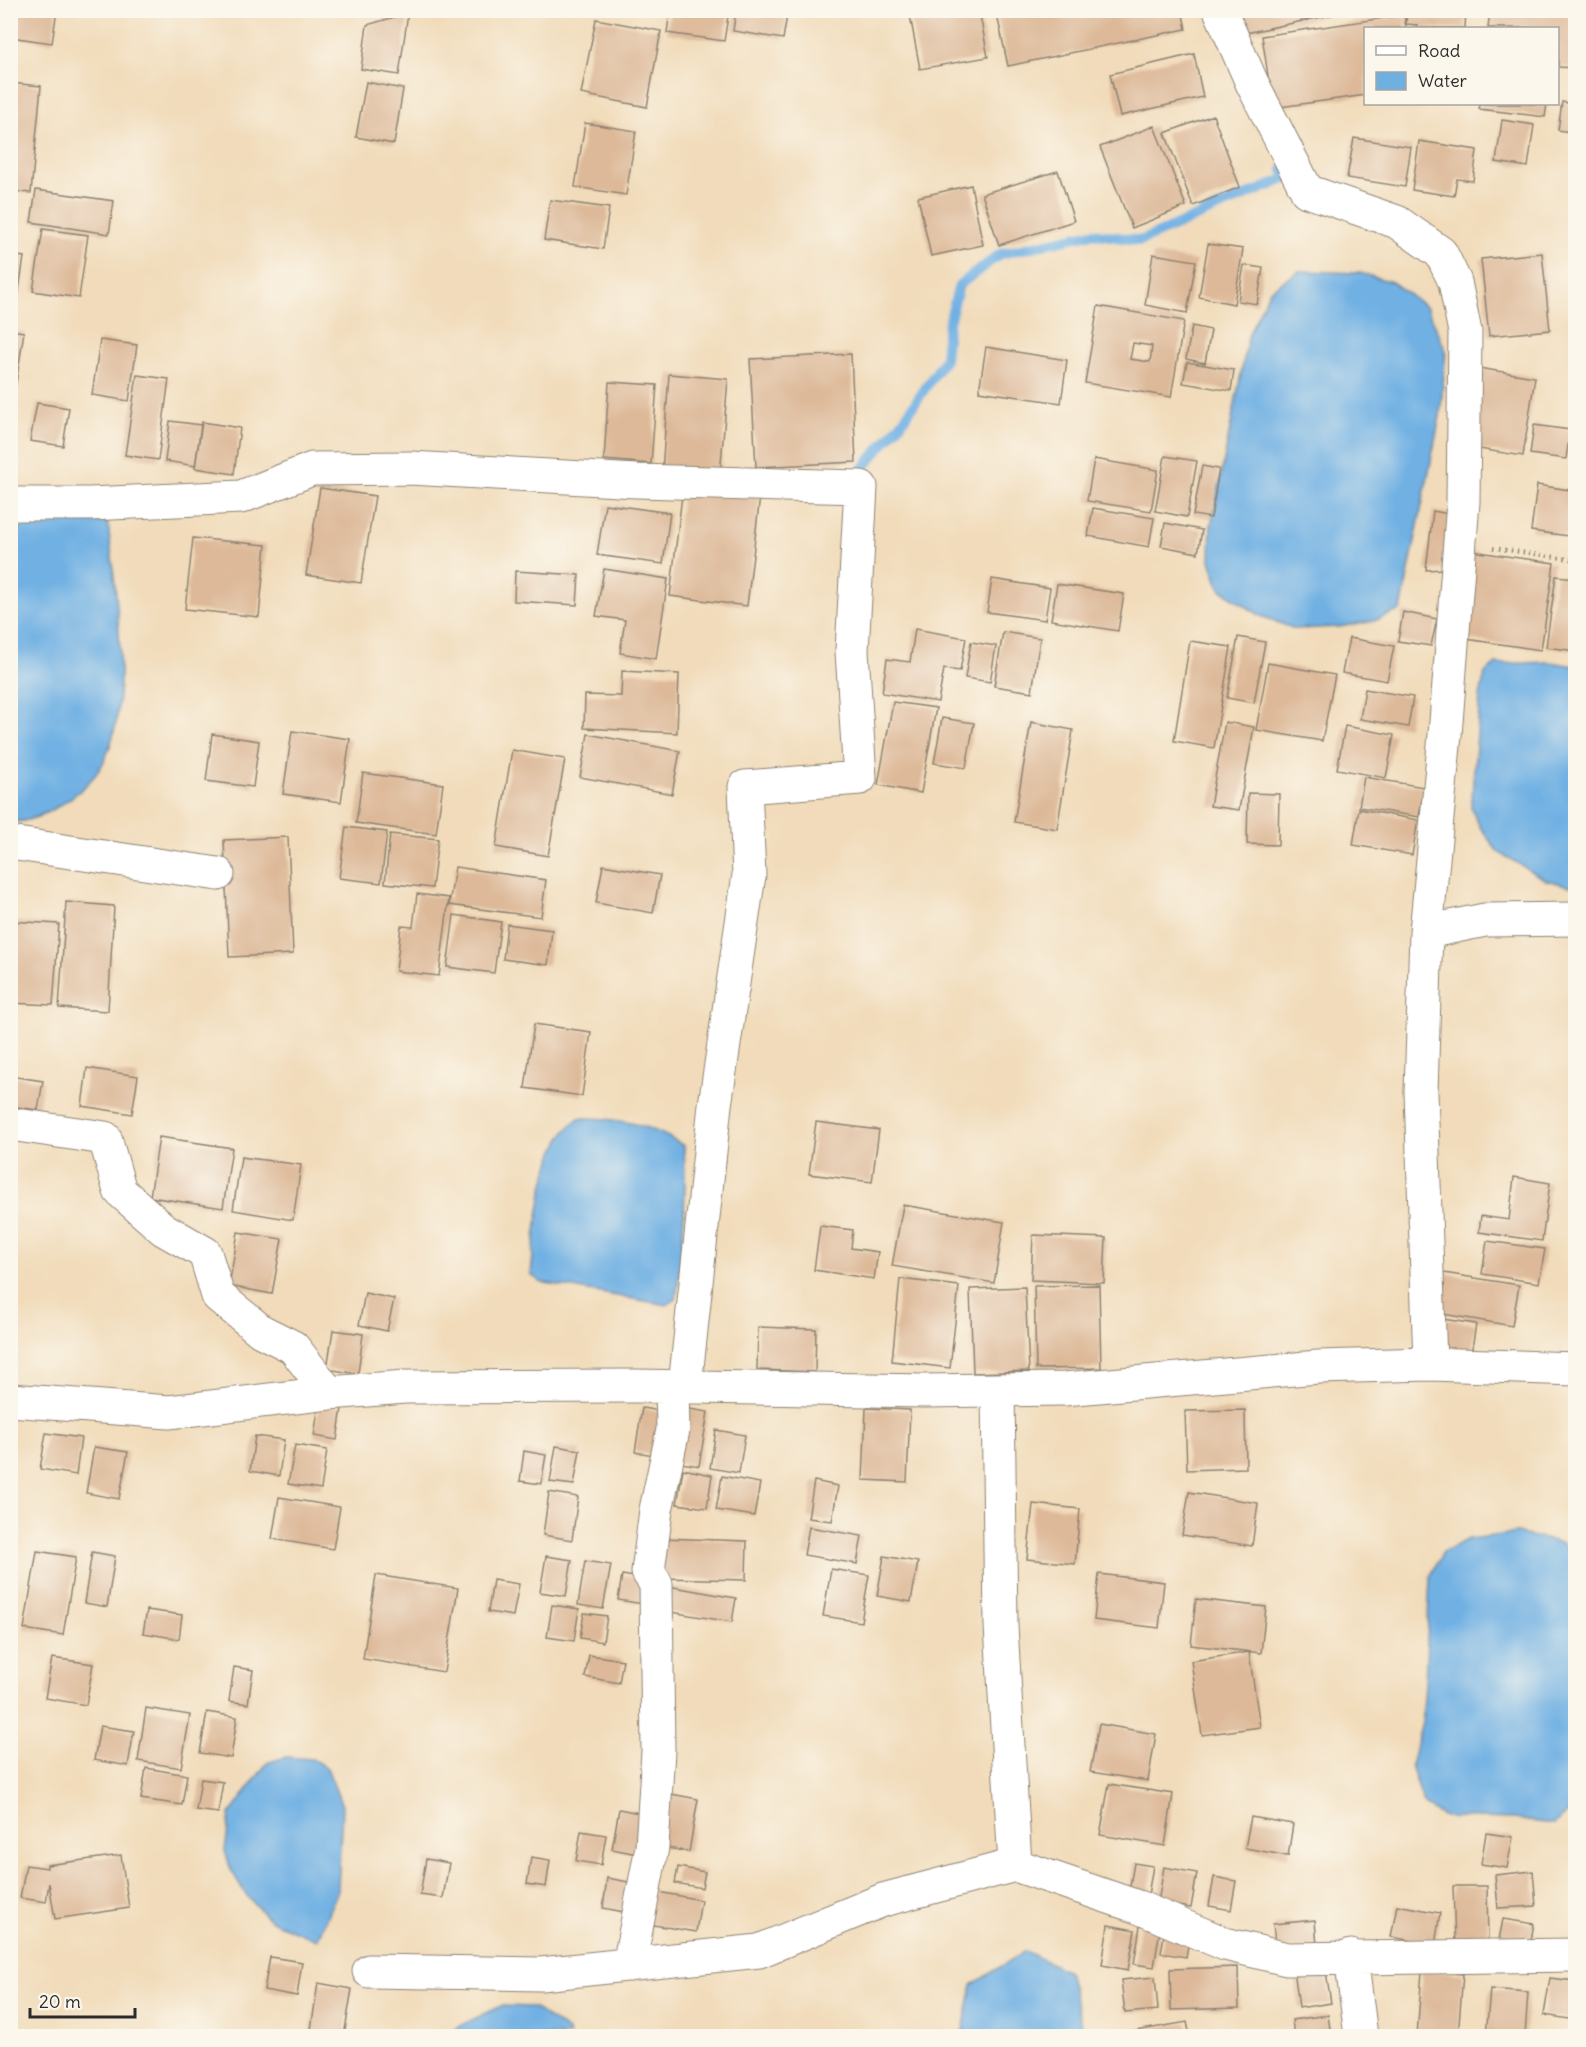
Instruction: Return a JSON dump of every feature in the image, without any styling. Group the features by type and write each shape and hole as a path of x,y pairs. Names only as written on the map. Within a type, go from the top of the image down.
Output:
{"street":[{"path":"1220,10 1252,83 1307,191 1397,222 1441,253 1455,282 1465,332 1463,491 1426,932 1421,1092 1430,1364"},
{"path":"10,504 90,504 241,497 312,469 411,468 636,481 861,487 852,651 860,778 745,787 749,875 714,1105 673,1430 656,1510 648,1572 656,1584 658,1739 652,1847 629,1965"},
{"path":"10,843 218,874"},
{"path":"1426,932 1485,920 1575,919"},
{"path":"10,1124 105,1138 120,1191 163,1229 205,1253 218,1296 261,1331 293,1347 329,1393"},
{"path":"10,1400 169,1412 329,1393 405,1387 679,1386 925,1391 1064,1389 1318,1367 1430,1364 1575,1369"},
{"path":"998,1390 1001,1626 1015,1865"},
{"path":"369,1971 541,1974 759,1951 883,1900 1015,1865 1138,1907 1225,1944 1287,1959 1351,1956 1575,1955"},
{"path":"1351,1956 1361,2037"}],"path":[{"path":"1459,544 1575,560"}],"water":[{"path":"1299,271 1360,273 1392,282 1427,308 1446,351 1440,416 1401,610 1374,621 1339,627 1295,629 1261,616 1220,589 1210,561 1211,526 1249,333 1270,290"},
{"path":"67,518 108,523 120,645 118,709 112,738 103,763 89,782 70,798 46,813 29,820 11,822 11,522"},
{"path":"1550,662 1575,666 1575,887 1546,880 1498,852 1480,827 1471,807 1480,697 1485,673 1496,664"},
{"path":"579,1118 608,1119 646,1127 684,1146 685,1204 681,1261 676,1299 667,1305 540,1282 531,1274 538,1213 548,1168 566,1130"},
{"path":"1516,1533 1562,1543 1575,1557 1576,1753 1569,1812 1553,1824 1514,1819 1444,1817 1424,1805 1411,1765 1422,1722 1430,1577 1443,1552 1469,1539"},
{"path":"286,1757 312,1759 327,1768 342,1806 338,1890 317,1940 271,1921 247,1896 231,1870 225,1851 230,1814 267,1763"},
{"path":"1025,1951 1068,1972 1085,2036 962,2036 972,1985"},
{"path":"501,2006 532,2007 568,2031 569,2036 449,2036 459,2026"}],"building":[{"path":"10,10 57,10 52,43 10,37"},
{"path":"670,10 729,10 724,41 667,33"},
{"path":"736,10 788,10 783,39 733,31"},
{"path":"909,10 979,10 988,57 920,69"},
{"path":"996,10 1182,10 1186,29 1008,66"},
{"path":"1236,10 1336,10 1336,14 1241,34"},
{"path":"1407,10 1466,10 1465,27 1416,27 1417,25 1406,24"},
{"path":"1490,10 1576,11 1575,68 1559,67 1559,27 1488,27"},
{"path":"408,13 399,75 361,69 367,25"},
{"path":"1404,15 1406,27 1364,27 1364,95 1273,108 1262,36"},
{"path":"596,19 661,31 647,107 581,94"},
{"path":"1194,54 1203,97 1120,116 1110,74"},
{"path":"366,82 403,89 394,144 356,137"},
{"path":"10,83 41,86 31,193 10,191"},
{"path":"1562,102 1576,104 1576,133 1558,130"},
{"path":"1480,105 1547,105 1545,117 1479,109"},
{"path":"1213,115 1240,187 1193,206 1165,133"},
{"path":"1502,120 1534,125 1528,167 1496,162"},
{"path":"585,123 636,131 626,195 575,187"},
{"path":"1154,126 1186,206 1132,228 1100,147"},
{"path":"1354,138 1411,147 1405,187 1347,178"},
{"path":"1419,141 1477,150 1473,181 1457,179 1454,196 1412,190"},
{"path":"1058,171 1074,221 999,245 982,194"},
{"path":"971,185 983,245 931,256 918,197"},
{"path":"36,190 114,201 109,234 31,222"},
{"path":"550,200 609,208 603,249 544,240"},
{"path":"43,229 88,235 79,298 33,291"},
{"path":"1208,244 1243,249 1234,304 1199,297"},
{"path":"1542,253 1550,330 1489,336 1481,259"},
{"path":"1153,254 1196,261 1187,313 1145,305"},
{"path":"10,255 24,257 14,324 10,323"},
{"path":"1244,265 1263,268 1257,304 1238,301"},
{"path":"1098,306 1184,321 1171,397 1085,383","holes":["1133,343 1152,346 1150,362 1130,359"]},
{"path":"1192,326 1211,330 1205,363 1186,359"},
{"path":"10,330 24,332 15,390 10,390"},
{"path":"100,340 137,345 129,401 92,395"},
{"path":"986,347 1067,360 1061,403 979,391"},
{"path":"851,354 856,462 756,467 750,359"},
{"path":"1187,362 1234,370 1231,391 1183,383"},
{"path":"1478,368 1535,377 1523,456 1466,447"},
{"path":"669,374 728,379 720,476 662,472"},
{"path":"137,375 169,379 158,460 125,455"},
{"path":"609,382 657,385 651,464 604,460"},
{"path":"37,403 69,408 63,446 30,441"},
{"path":"170,421 201,425 195,466 165,461"},
{"path":"202,422 240,428 234,474 195,468"},
{"path":"1534,425 1570,430 1566,459 1530,454"},
{"path":"1165,456 1197,461 1187,517 1155,511"},
{"path":"1094,459 1158,470 1151,511 1087,501"},
{"path":"1202,466 1219,469 1211,518 1193,515"},
{"path":"1537,485 1576,491 1576,537 1531,531"},
{"path":"683,487 760,496 747,606 670,596"},
{"path":"320,488 375,496 361,583 306,575"},
{"path":"605,504 670,513 663,564 597,555"},
{"path":"1093,508 1154,518 1149,547 1088,536"},
{"path":"1433,511 1449,514 1445,569 1426,570"},
{"path":"1165,523 1202,530 1198,553 1161,546"},
{"path":"193,538 266,545 259,617 185,609"},
{"path":"1472,551 1554,563 1541,650 1459,638"},
{"path":"604,569 668,579 656,659 620,653 625,620 596,616"},
{"path":"515,571 579,575 577,605 514,601"},
{"path":"1556,576 1576,578 1576,651 1546,647"},
{"path":"992,579 1050,588 1045,620 987,612"},
{"path":"1057,584 1124,594 1118,631 1051,620"},
{"path":"1403,612 1437,619 1431,646 1398,641"},
{"path":"915,629 966,638 960,671 944,669 938,702 882,693 887,659 910,662"},
{"path":"1003,632 1040,638 1032,692 994,686"},
{"path":"1238,637 1265,642 1254,703 1227,698"},
{"path":"1349,638 1394,646 1387,681 1342,673"},
{"path":"1190,641 1231,647 1214,748 1174,741"},
{"path":"971,642 996,646 990,682 965,678"},
{"path":"1268,663 1335,675 1322,741 1256,730"},
{"path":"622,671 679,674 677,733 584,728 585,695 621,696"},
{"path":"1365,689 1413,697 1408,727 1360,719"},
{"path":"893,702 936,708 921,793 878,785"},
{"path":"942,718 974,723 966,768 934,763"},
{"path":"1031,722 1073,730 1057,829 1014,822"},
{"path":"1225,722 1254,727 1239,810 1210,806"},
{"path":"1345,726 1394,735 1386,778 1337,769"},
{"path":"292,731 350,739 341,802 283,794"},
{"path":"212,734 259,741 253,787 206,781"},
{"path":"588,734 680,751 672,794 580,777"},
{"path":"512,750 565,759 548,856 496,847"},
{"path":"363,773 443,784 436,834 356,823"},
{"path":"1364,777 1424,787 1419,817 1359,807"},
{"path":"1248,793 1279,794 1278,845 1247,844"},
{"path":"1359,809 1418,820 1412,855 1353,845"},
{"path":"346,827 387,832 381,883 339,878"},
{"path":"390,834 438,839 432,888 385,883"},
{"path":"288,837 293,954 229,957 224,840"},
{"path":"603,865 660,875 653,913 596,903"},
{"path":"455,867 546,880 541,917 449,905"},
{"path":"417,894 449,898 439,976 396,971 401,926 413,927"},
{"path":"66,902 114,906 108,1011 59,1008"},
{"path":"454,915 501,922 494,973 447,967"},
{"path":"10,921 59,924 53,1005 10,1003"},
{"path":"507,924 552,930 548,965 503,959"},
{"path":"534,1024 591,1032 582,1096 525,1088"},
{"path":"87,1068 138,1076 132,1114 82,1106"},
{"path":"10,1076 43,1081 38,1110 10,1106"},
{"path":"816,1122 879,1130 872,1182 809,1174"},
{"path":"159,1137 232,1148 223,1208 150,1197"},
{"path":"241,1157 301,1165 293,1220 233,1210"},
{"path":"1514,1177 1550,1183 1542,1241 1479,1232 1481,1216 1509,1220"},
{"path":"903,1205 1004,1222 994,1283 892,1266"},
{"path":"820,1226 853,1230 851,1248 878,1252 874,1279 814,1270"},
{"path":"238,1232 282,1239 272,1294 229,1286"},
{"path":"1033,1235 1106,1238 1104,1283 1031,1280"},
{"path":"1487,1241 1545,1249 1539,1283 1482,1274"},
{"path":"1444,1273 1519,1285 1512,1326 1437,1313"},
{"path":"900,1279 959,1286 950,1368 892,1361"},
{"path":"1099,1285 1101,1368 1036,1369 1034,1286"},
{"path":"1025,1287 1029,1371 973,1373 970,1289"},
{"path":"365,1293 394,1299 387,1331 359,1325"},
{"path":"1442,1319 1476,1324 1470,1361 1436,1356"},
{"path":"758,1327 816,1329 815,1372 757,1370"},
{"path":"333,1330 363,1334 358,1374 327,1369"},
{"path":"319,1404 342,1408 337,1440 314,1436"},
{"path":"642,1408 667,1412 660,1456 635,1452"},
{"path":"684,1408 708,1412 699,1466 675,1462"},
{"path":"866,1408 910,1410 907,1482 863,1480"},
{"path":"1245,1410 1246,1468 1187,1470 1185,1411"},
{"path":"716,1430 745,1435 739,1473 710,1468"},
{"path":"46,1433 81,1438 76,1475 40,1469"},
{"path":"255,1436 284,1440 279,1476 250,1471"},
{"path":"295,1445 327,1450 321,1489 288,1484"},
{"path":"556,1446 580,1450 574,1485 550,1482"},
{"path":"94,1447 128,1452 119,1499 86,1493"},
{"path":"524,1451 546,1455 541,1484 520,1481"},
{"path":"683,1469 712,1475 707,1508 677,1504"},
{"path":"722,1476 760,1483 754,1516 716,1510"},
{"path":"814,1481 838,1486 832,1521 808,1518"},
{"path":"549,1492 578,1497 572,1540 543,1535"},
{"path":"1189,1492 1258,1503 1252,1546 1182,1535"},
{"path":"279,1497 340,1507 333,1549 272,1539"},
{"path":"1033,1504 1080,1509 1075,1564 1027,1559"},
{"path":"809,1527 862,1536 857,1564 804,1555"},
{"path":"662,1538 747,1541 746,1580 661,1578"},
{"path":"37,1551 76,1557 63,1635 24,1629"},
{"path":"92,1552 115,1556 107,1607 84,1603"},
{"path":"546,1556 572,1560 566,1596 540,1592"},
{"path":"884,1556 918,1562 911,1602 877,1596"},
{"path":"585,1561 611,1565 603,1609 578,1605"},
{"path":"831,1569 869,1575 861,1622 823,1616"},
{"path":"1099,1574 1164,1582 1159,1628 1094,1620"},
{"path":"376,1575 458,1588 444,1672 363,1659"},
{"path":"622,1575 647,1579 643,1604 618,1600"},
{"path":"493,1580 519,1584 513,1616 488,1612"},
{"path":"668,1586 736,1598 732,1622 664,1611"},
{"path":"1196,1599 1266,1607 1261,1653 1191,1645"},
{"path":"552,1605 579,1609 574,1641 547,1637"},
{"path":"147,1610 182,1615 179,1639 143,1633"},
{"path":"584,1613 607,1616 603,1642 580,1638"},
{"path":"1249,1652 1260,1727 1202,1735 1191,1661"},
{"path":"589,1655 623,1660 619,1683 585,1677"},
{"path":"52,1658 93,1664 86,1705 45,1698"},
{"path":"234,1667 253,1670 248,1704 229,1701"},
{"path":"146,1708 190,1715 181,1768 138,1761"},
{"path":"207,1712 237,1717 231,1758 200,1753"},
{"path":"1099,1724 1156,1734 1148,1781 1090,1772"},
{"path":"100,1726 134,1731 128,1766 94,1760"},
{"path":"146,1768 187,1775 182,1805 141,1799"},
{"path":"201,1779 223,1782 218,1813 196,1810"},
{"path":"1109,1784 1173,1794 1165,1846 1100,1835"},
{"path":"666,1793 698,1799 689,1852 657,1846"},
{"path":"619,1809 649,1815 642,1855 612,1849"},
{"path":"1251,1817 1293,1824 1288,1856 1245,1848"},
{"path":"581,1831 606,1835 601,1865 576,1861"},
{"path":"1486,1833 1513,1837 1507,1868 1481,1864"},
{"path":"121,1855 129,1908 55,1919 49,1883 46,1902 20,1898 26,1865 47,1868 47,1865"},
{"path":"531,1857 550,1860 546,1887 527,1884"},
{"path":"426,1859 449,1863 443,1898 420,1895"},
{"path":"1134,1863 1153,1866 1147,1901 1128,1897"},
{"path":"678,1867 705,1872 702,1888 675,1883"},
{"path":"1164,1867 1197,1873 1191,1908 1158,1903"},
{"path":"1533,1871 1536,1906 1498,1908 1495,1875"},
{"path":"1214,1877 1236,1881 1231,1910 1209,1906"},
{"path":"607,1878 629,1882 624,1912 603,1908"},
{"path":"1453,1886 1487,1886 1488,1944 1455,1944"},
{"path":"653,1891 701,1900 696,1932 647,1924"},
{"path":"1397,1905 1440,1913 1435,1945 1391,1937"},
{"path":"1503,1919 1534,1924 1530,1945 1499,1940"},
{"path":"1315,1920 1317,1946 1276,1950 1273,1924"},
{"path":"1108,1925 1135,1930 1128,1970 1102,1965"},
{"path":"1140,1926 1160,1929 1154,1967 1134,1964"},
{"path":"1165,1929 1190,1933 1186,1957 1161,1953"},
{"path":"270,1957 302,1962 297,1996 264,1990"},
{"path":"1325,1965 1331,2003 1299,2008 1294,1969"},
{"path":"1238,1967 1239,2008 1171,2010 1170,1969"},
{"path":"1422,1971 1463,1974 1458,2036 1417,2036"},
{"path":"1155,1977 1158,2010 1125,2013 1121,1980"},
{"path":"1550,1978 1575,1981 1569,2019 1544,2015"},
{"path":"318,1983 352,1989 344,2036 310,2036"},
{"path":"1490,1989 1528,1992 1525,2036 1486,2036"},
{"path":"1328,2015 1331,2036 1294,2036 1292,2020"},
{"path":"1187,2022 1190,2036 1113,2036 1113,2035"}],"waterway":[{"path":"852,481 903,421 945,359 948,326 959,285 1000,254 1093,233 1140,241 1287,178 1283,170"}]}
